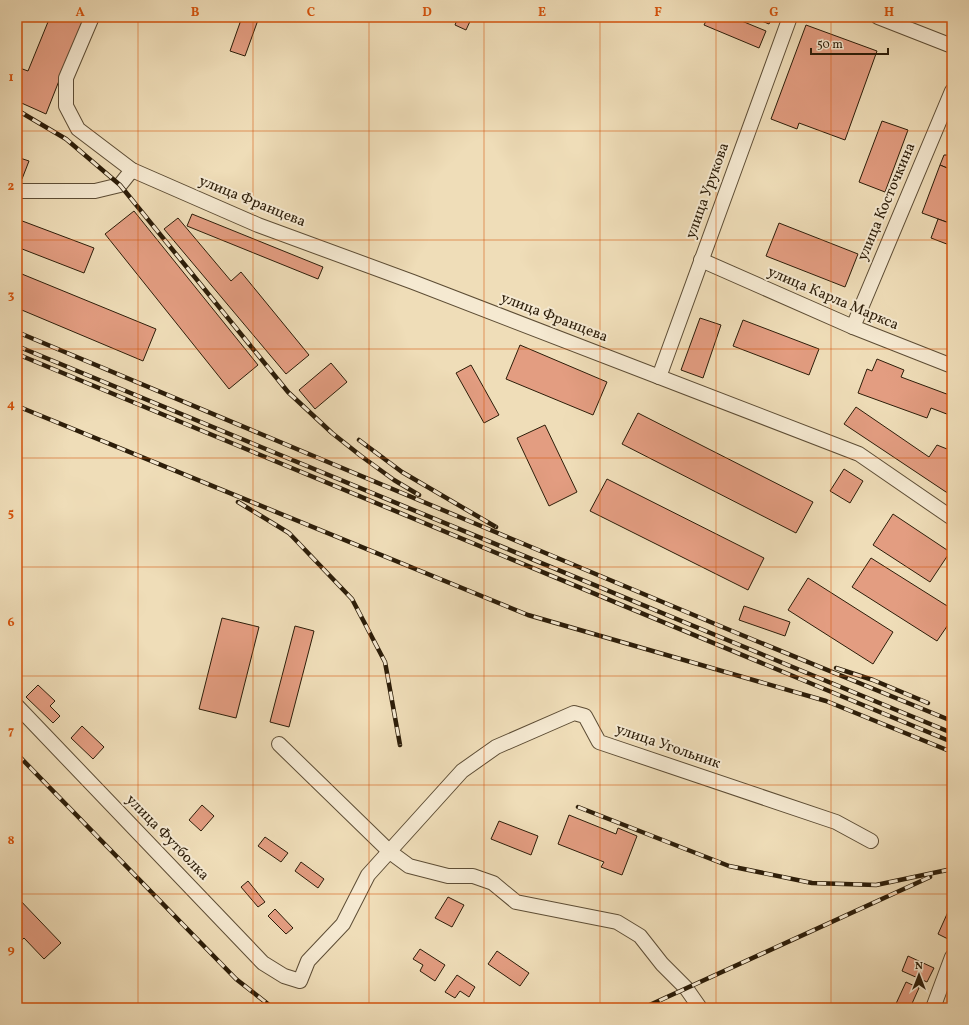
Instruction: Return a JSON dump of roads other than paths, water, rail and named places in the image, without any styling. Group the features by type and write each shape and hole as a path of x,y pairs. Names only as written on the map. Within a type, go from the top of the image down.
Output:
{"street":[{"name":"улица Францева","path":"92,17 66,78 66,106 78,129 132,170 258,225 413,282 860,454 952,518"},
{"name":"улица Урукова","path":"659,377 790,17"},
{"path":"878,17 952,46"},
{"name":"улица Косточкина","path":"853,327 952,91"},
{"path":"17,191 95,191 120,185 132,170"},
{"name":"улица Карла Маркса","path":"701,260 853,327 952,366"},
{"name":"улица Футболка","path":"17,706 263,963 284,976 300,981"},
{"name":"улица Угольник","path":"300,981 308,961 343,924 368,875 462,771 496,747 574,712 585,716 598,742 836,822 870,841"},
{"path":"279,744 390,852 409,866 448,876 473,876 493,883 516,902 617,922 640,936 662,964 686,988 700,1008"},
{"path":"933,1008 952,956"}],"railway":[{"path":"17,110 66,139 120,185 288,392 332,433 361,456 394,480 419,495"},
{"path":"17,332 732,631 952,721"},
{"path":"17,346 952,733"},
{"path":"17,354 952,742"},
{"path":"17,406 528,615 826,701 952,752"},
{"path":"359,440 402,472 496,527"},
{"path":"238,502 289,533 352,599 385,662 400,745"},
{"path":"836,668 873,680 928,703"},
{"path":"17,754 236,979 273,1008"},
{"path":"578,807 729,866 812,883 876,885 952,869"},
{"path":"643,1008 930,877"}]}
